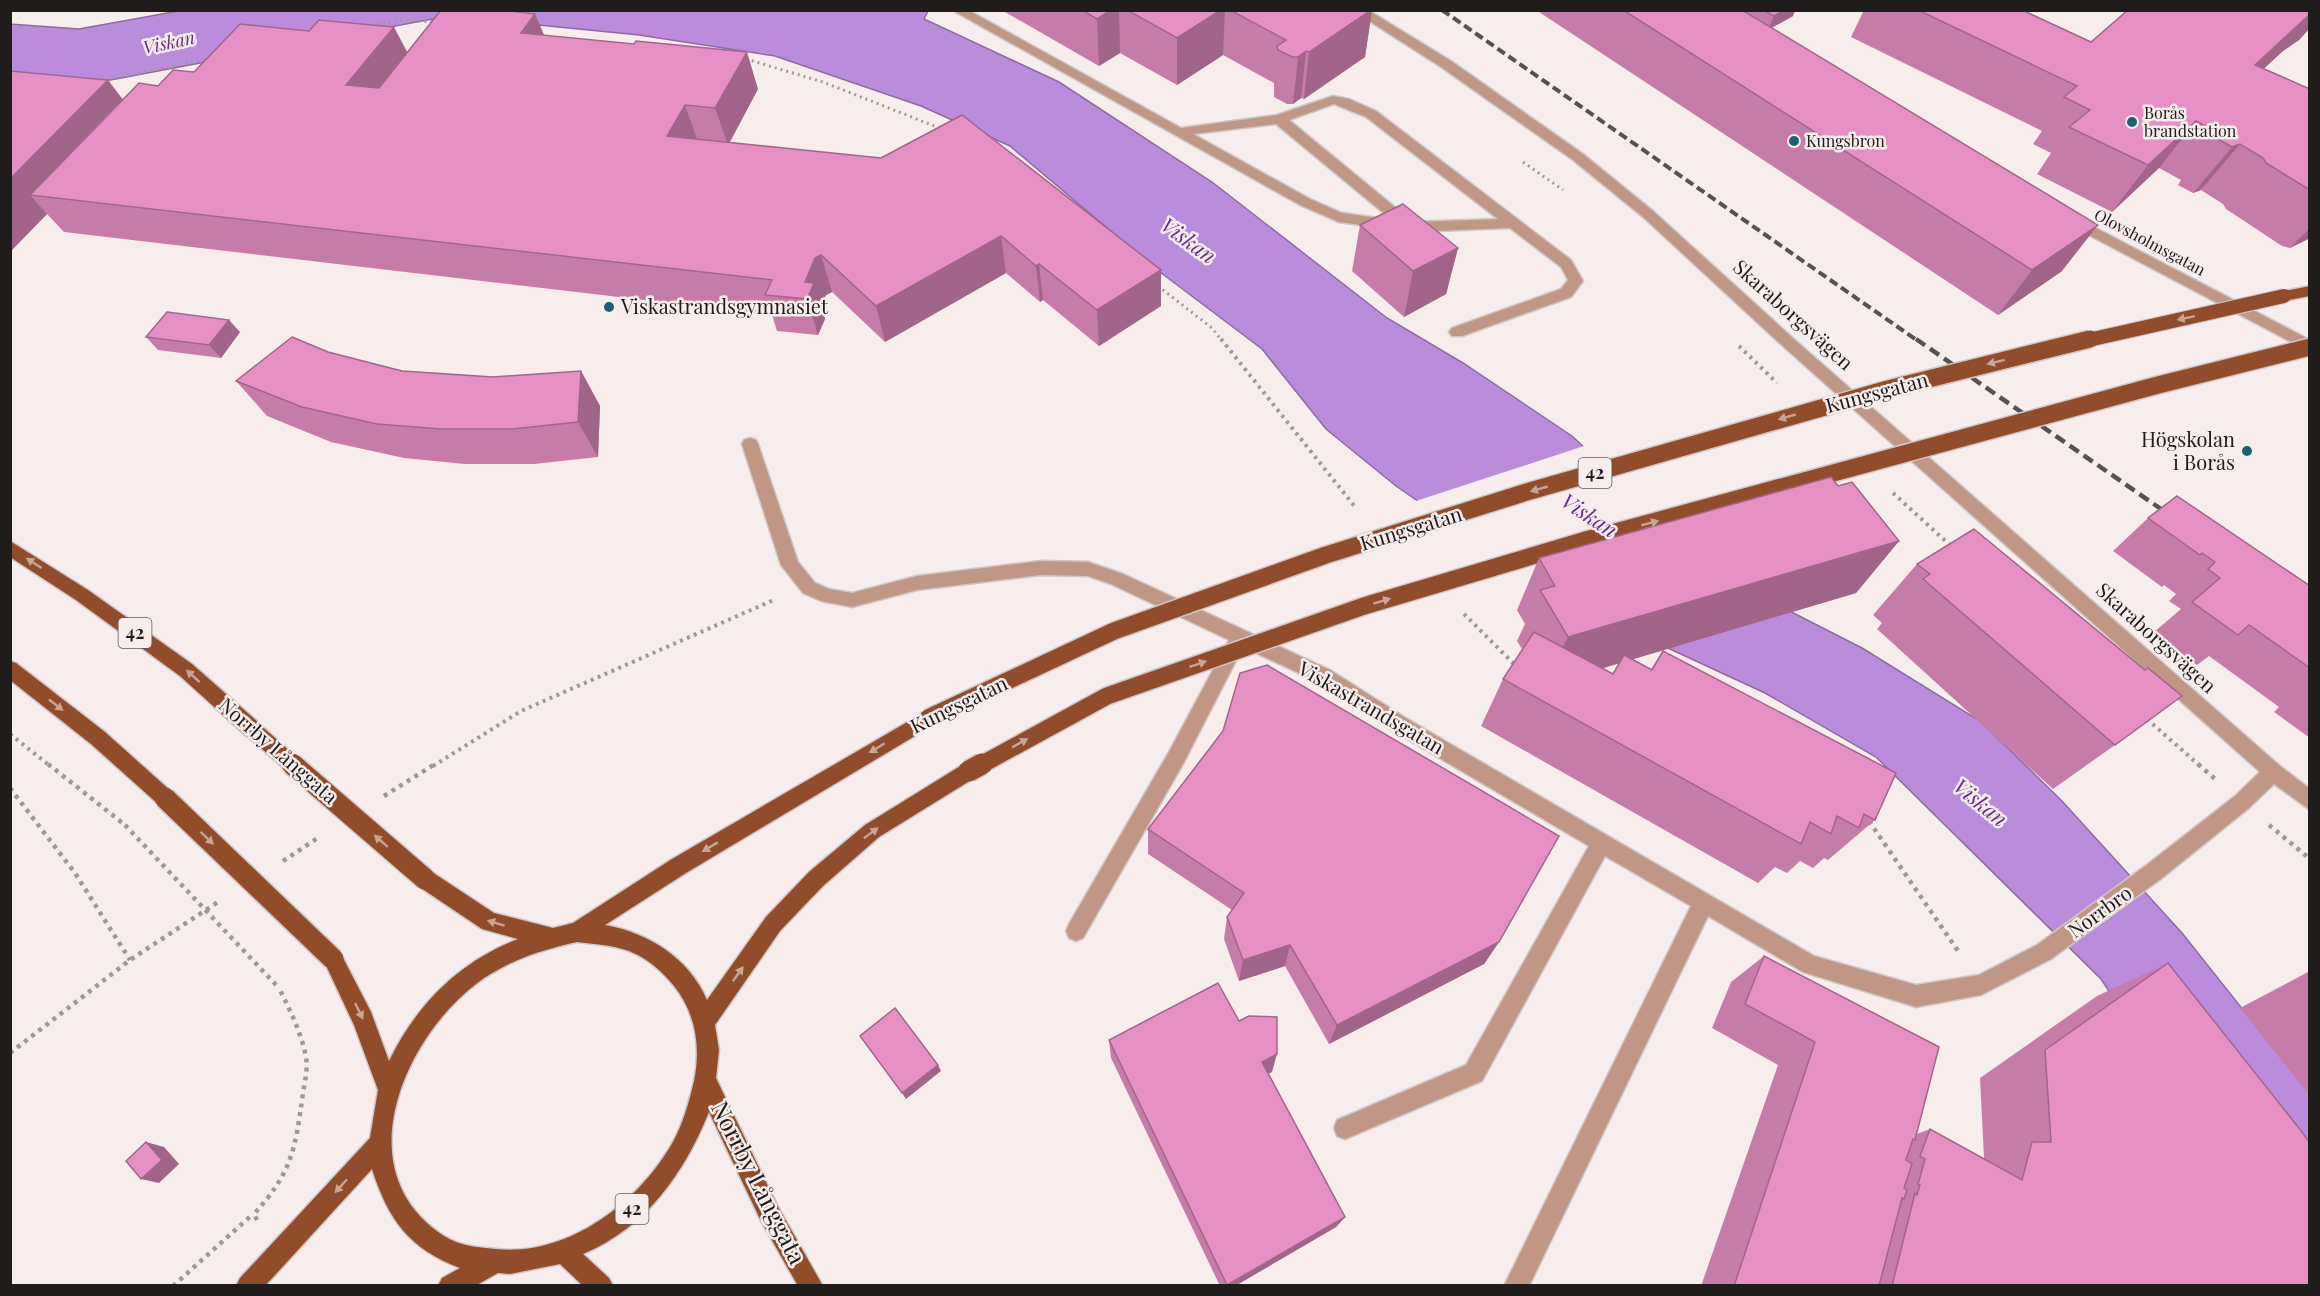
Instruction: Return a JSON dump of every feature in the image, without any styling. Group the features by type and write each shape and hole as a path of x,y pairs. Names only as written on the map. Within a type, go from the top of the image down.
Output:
{"main road":[{"name":"Kungsgatan","path":"577,932 679,866 928,718 1114,631 1326,555 1530,491 1887,389 2111,334 2310,291"},
{"path":"704,1022 773,924 816,879 872,831 969,771 1107,696 1364,606 1587,540 2158,385 2310,347"},
{"name":"Norrby Långgata","path":"10,548 82,595 186,670 425,879 489,922 553,937"},
{"path":"10,669 98,738 165,798 333,959 363,1020 390,1091"},
{"name":"42","path":"577,932 627,940 648,950 668,963 683,979 696,999 708,1040 706,1081 695,1122 682,1150 665,1176 619,1221 592,1238 563,1251 529,1260 495,1262 468,1258 451,1252 422,1234 404,1216 391,1194 384,1170 380,1143 384,1108 405,1050 420,1027 457,986 500,956 553,937 577,932"},
{"name":"Norrby Långgata","path":"706,1081 770,1213 811,1286"},
{"path":"248,1286 380,1143"},
{"path":"563,1251 601,1286"},
{"path":"450,1286 495,1262"}],"street":[{"path":"958,10 1305,202 1339,217 1410,227 1512,223"},
{"name":"Skaraborgsvägen","path":"1358,10 1446,64 1578,157 1648,214 1790,344 2273,772 2310,801"},
{"path":"1179,132 1279,119 1334,100 1344,102 1371,114 1566,264 1576,280 1566,293 1457,332"},
{"path":"1279,119 1410,227"},
{"name":"Olovsholmsgatan","path":"2057,212 2310,347"},
{"name":"Viskastrandsgatan","path":"750,444 790,565 810,588 827,596 852,600 917,583 1041,568 1088,569 1117,579 1324,676 1397,723 1810,965 1916,996 1981,985 2044,952"},
{"path":"1076,931 1176,758 1240,637"},
{"name":"Norrbro","path":"2044,952 2155,871 2242,802 2273,772"},
{"path":"1345,1128 1474,1073 1602,843"},
{"path":"1516,1286 1703,904"}],"path":[{"path":"368,26 403,20 444,23"},
{"path":"95,83 219,56"},
{"path":"736,56 823,82 944,130"},
{"path":"1156,285 1212,328 1345,497 1361,513"},
{"path":"1461,611 1519,668"},
{"path":"10,734 125,825 279,988 298,1027 307,1060 296,1152 275,1191 254,1214 173,1286"},
{"path":"10,788 75,873 130,960"},
{"path":"1864,813 1981,985"},
{"path":"254,1214 278,1256"}],"water":[{"name":"Viskan","path":"184,10 928,11 924,19 1059,82 1212,182 1387,318 1463,363 1572,436 1691,547 1766,599 1862,648 1980,721 2061,800 2182,933 2309,1093 2309,1285 2303,1285 2101,979 1876,757 1765,693 1644,637 1531,579 1396,486 1326,429 1262,349 1152,266 1010,146 921,106 775,56 639,35 448,16 84,85 11,80 10,24 79,29"}],"pier":[{"path":"1587,445 1693,544 1530,582 1413,502"}],"building":[{"path":"441,10 501,10 535,14 521,33 747,52 715,108 685,105 667,136 881,158 962,115 1161,270 1097,310 1039,264 1036,266 1001,236 876,306 821,255 815,258 805,282 814,283 807,299 765,295 772,280 30,195 139,83 158,86 173,70 194,72 240,24 309,31 319,20 394,27 346,85 379,88"},
{"path":"1082,10 1111,10 1097,19"},
{"path":"1127,10 1221,10 1177,38"},
{"path":"1230,10 1371,10 1309,52 1306,51 1298,57 1292,57 1278,50 1277,46 1286,40"},
{"path":"1623,10 1742,10 2098,225 2032,270"},
{"path":"1763,10 1784,10 1774,16"},
{"path":"1918,10 2022,10 2091,42 2128,10 2310,10 2310,14 2255,65 2310,89 2310,190 2240,144 2232,147 2216,138 2219,133 2196,121 2148,165 2069,127 2090,110 2064,97 2077,86"},
{"path":"10,71 108,80 10,179"},
{"path":"1403,204 1458,248 1413,271 1360,225"},
{"path":"167,312 229,320 209,345 146,337"},
{"path":"292,337 328,352 402,371 493,377 581,371 578,422 512,429 441,429 377,424 302,407 236,381"},
{"path":"1831,477 1838,486 1852,482 1899,541 1568,637 1540,590 1555,586 1539,558"},
{"path":"2177,496 2310,586 2310,668 2249,625 2238,635 2192,602 2220,578 2208,569 2215,562 2202,553 2200,555 2148,518"},
{"path":"1974,529 2145,670 2148,668 2182,696 2115,745 1923,579 1930,574 1917,564"},
{"path":"1534,632 1613,674 1624,655 1652,670 1663,651 1896,773 1875,820 1864,814 1859,828 1837,816 1831,834 1810,822 1801,844 1503,679"},
{"path":"1267,665 1559,836 1499,942 1337,1025 1290,945 1243,960 1227,917 1244,893 1148,829 1223,731 1240,673"},
{"path":"1764,956 1939,1047 1915,1140 1913,1139 1906,1160 1912,1164 1904,1188 1907,1190 1904,1199 1902,1198 1879,1286 1734,1286 1815,1042 1745,1004"},
{"path":"2168,963 2310,1143 2310,1286 1892,1286 1915,1193 1917,1195 1920,1185 1918,1184 1925,1159 1920,1156 1930,1129 2022,1180 2032,1142 2051,1142 2045,1050"},
{"path":"1218,983 1239,1021 1249,1016 1277,1017 1277,1054 1262,1062 1345,1217 1227,1285 1109,1040"},
{"path":"895,1008 938,1065 902,1093 860,1036"},
{"path":"146,1142 162,1160 141,1179 126,1161"}],"railway":[{"path":"1442,10 1918,341"},
{"path":"1916,339 2174,518"}],"place":[{"name":"Borås brandstation","path":"2132,122"},
{"name":"Kungsbron","path":"1794,141"},
{"name":"Viskastrandsgymnasiet","path":"609,307"},
{"name":"Högskolan i Borås","path":"2247,451"}]}
